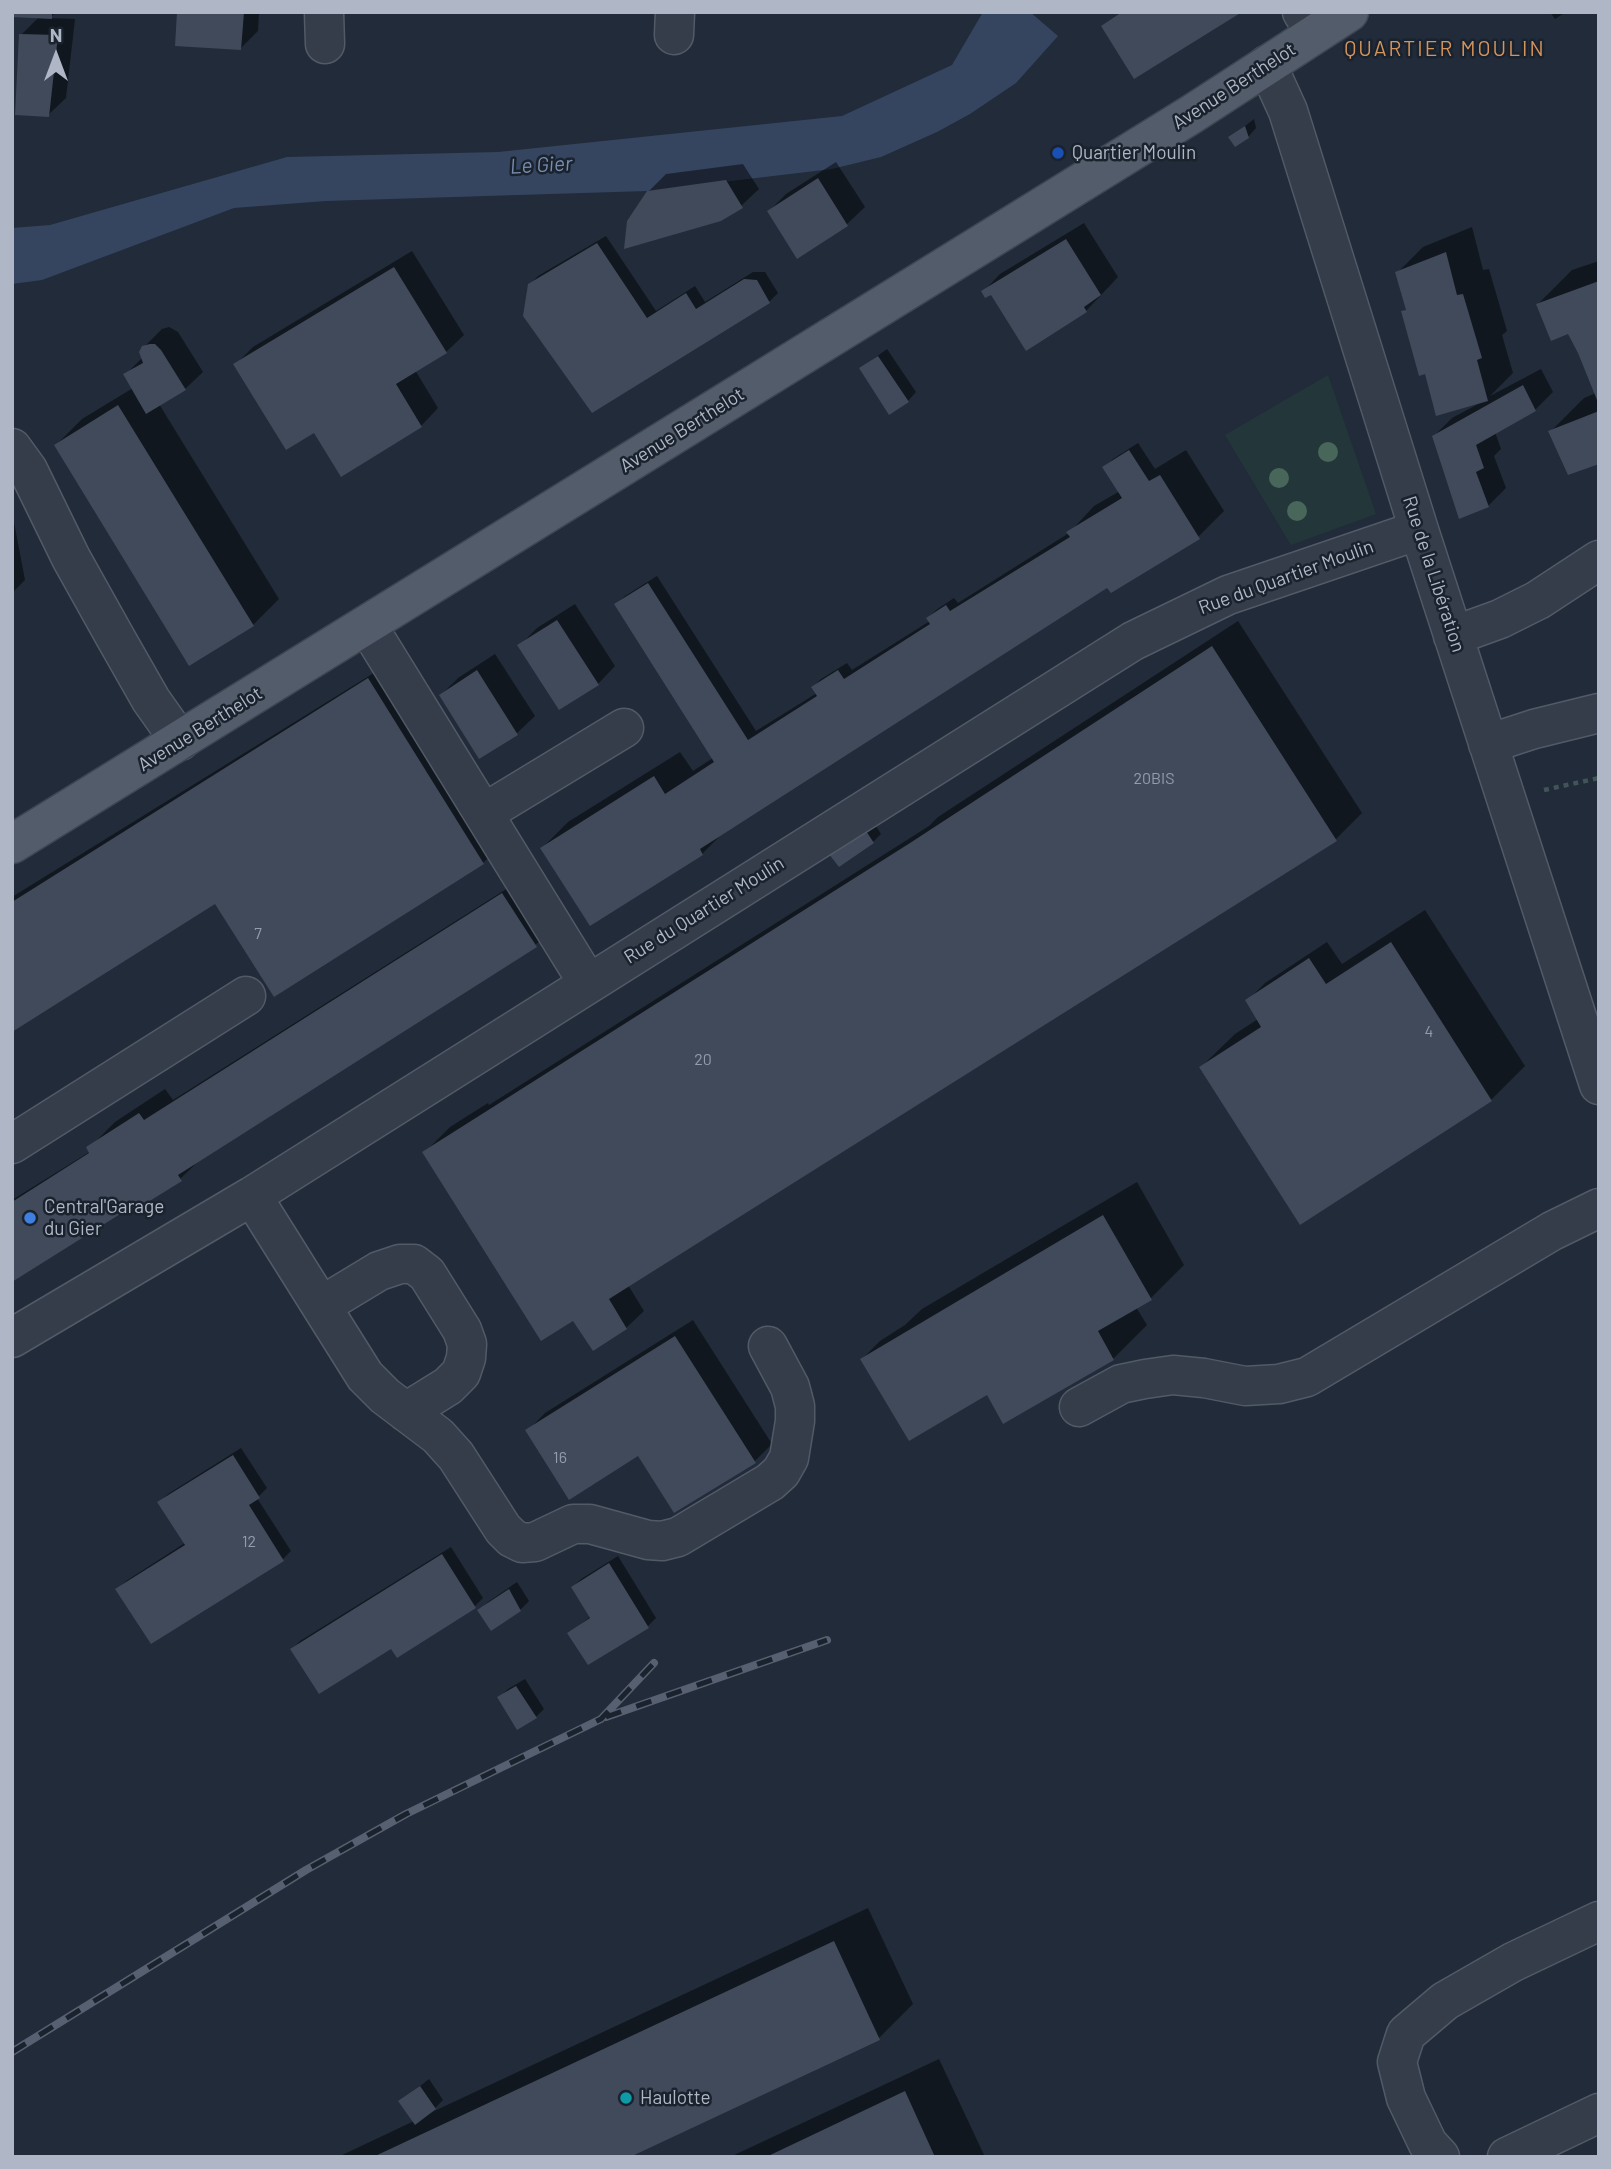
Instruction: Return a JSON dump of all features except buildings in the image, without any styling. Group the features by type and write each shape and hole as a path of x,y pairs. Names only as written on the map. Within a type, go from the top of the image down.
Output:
{"main road":[{"name":"Avenue Berthelot","path":"12,845 1192,114 1267,65 1308,23 1349,12"}],"street":[{"name":"Rue de la Libération","path":"1267,65 1288,111 1419,530 1599,1085"},
{"path":"12,448 28,470 71,558 120,646 151,700 180,741"},
{"name":"Rue du Quartier Moulin","path":"12,1338 252,1196 1133,640 1228,594 1419,530"},
{"path":"1453,636 1500,619 1538,600 1599,560"},
{"path":"367,625 588,983"},
{"path":"1488,744 1599,713"},
{"path":"484,813 624,728"},
{"path":"12,1144 246,996"},
{"path":"252,1196 365,1376 438,1436 456,1455 503,1529 522,1543 535,1542 573,1524 590,1524 648,1540 662,1541 678,1537 771,1482 789,1458 796,1421 790,1387 768,1346"},
{"path":"1079,1407 1121,1384 1173,1375 1245,1386 1279,1384 1307,1377 1552,1231 1599,1208"},
{"path":"321,1306 379,1272 400,1264 414,1264 427,1274 462,1330 467,1344 466,1358 461,1373 448,1386 406,1412"},
{"path":"1440,2157 1428,2144 1406,2098 1397,2062 1406,2034 1445,2001 1513,1962 1599,1920"},
{"path":"1507,2157 1599,2113"}],"path":[{"path":"1507,801 1599,778"}],"green space":[{"path":"1328,375 1376,514 1291,545 1225,435"}],"water":[{"name":"Le Gier","path":"983,12 1030,12 1058,36 1016,83 970,114 881,157 832,169 647,191 326,201 234,208 42,280 12,284 12,228 50,225 287,157 498,152 842,116 952,65"}],"railway":[{"path":"606,1717 827,1640"},
{"path":"12,2052 306,1870 406,1814 601,1719 654,1663"}],"place":[{"name":"Quartier Moulin","path":"1058,153"},
{"name":"Central'Garage du Gier","path":"30,1218"},
{"name":"Haulotte","path":"626,2098"}],"district":[{"name":"QUARTIER MOULIN","path":"1445,49"}]}
